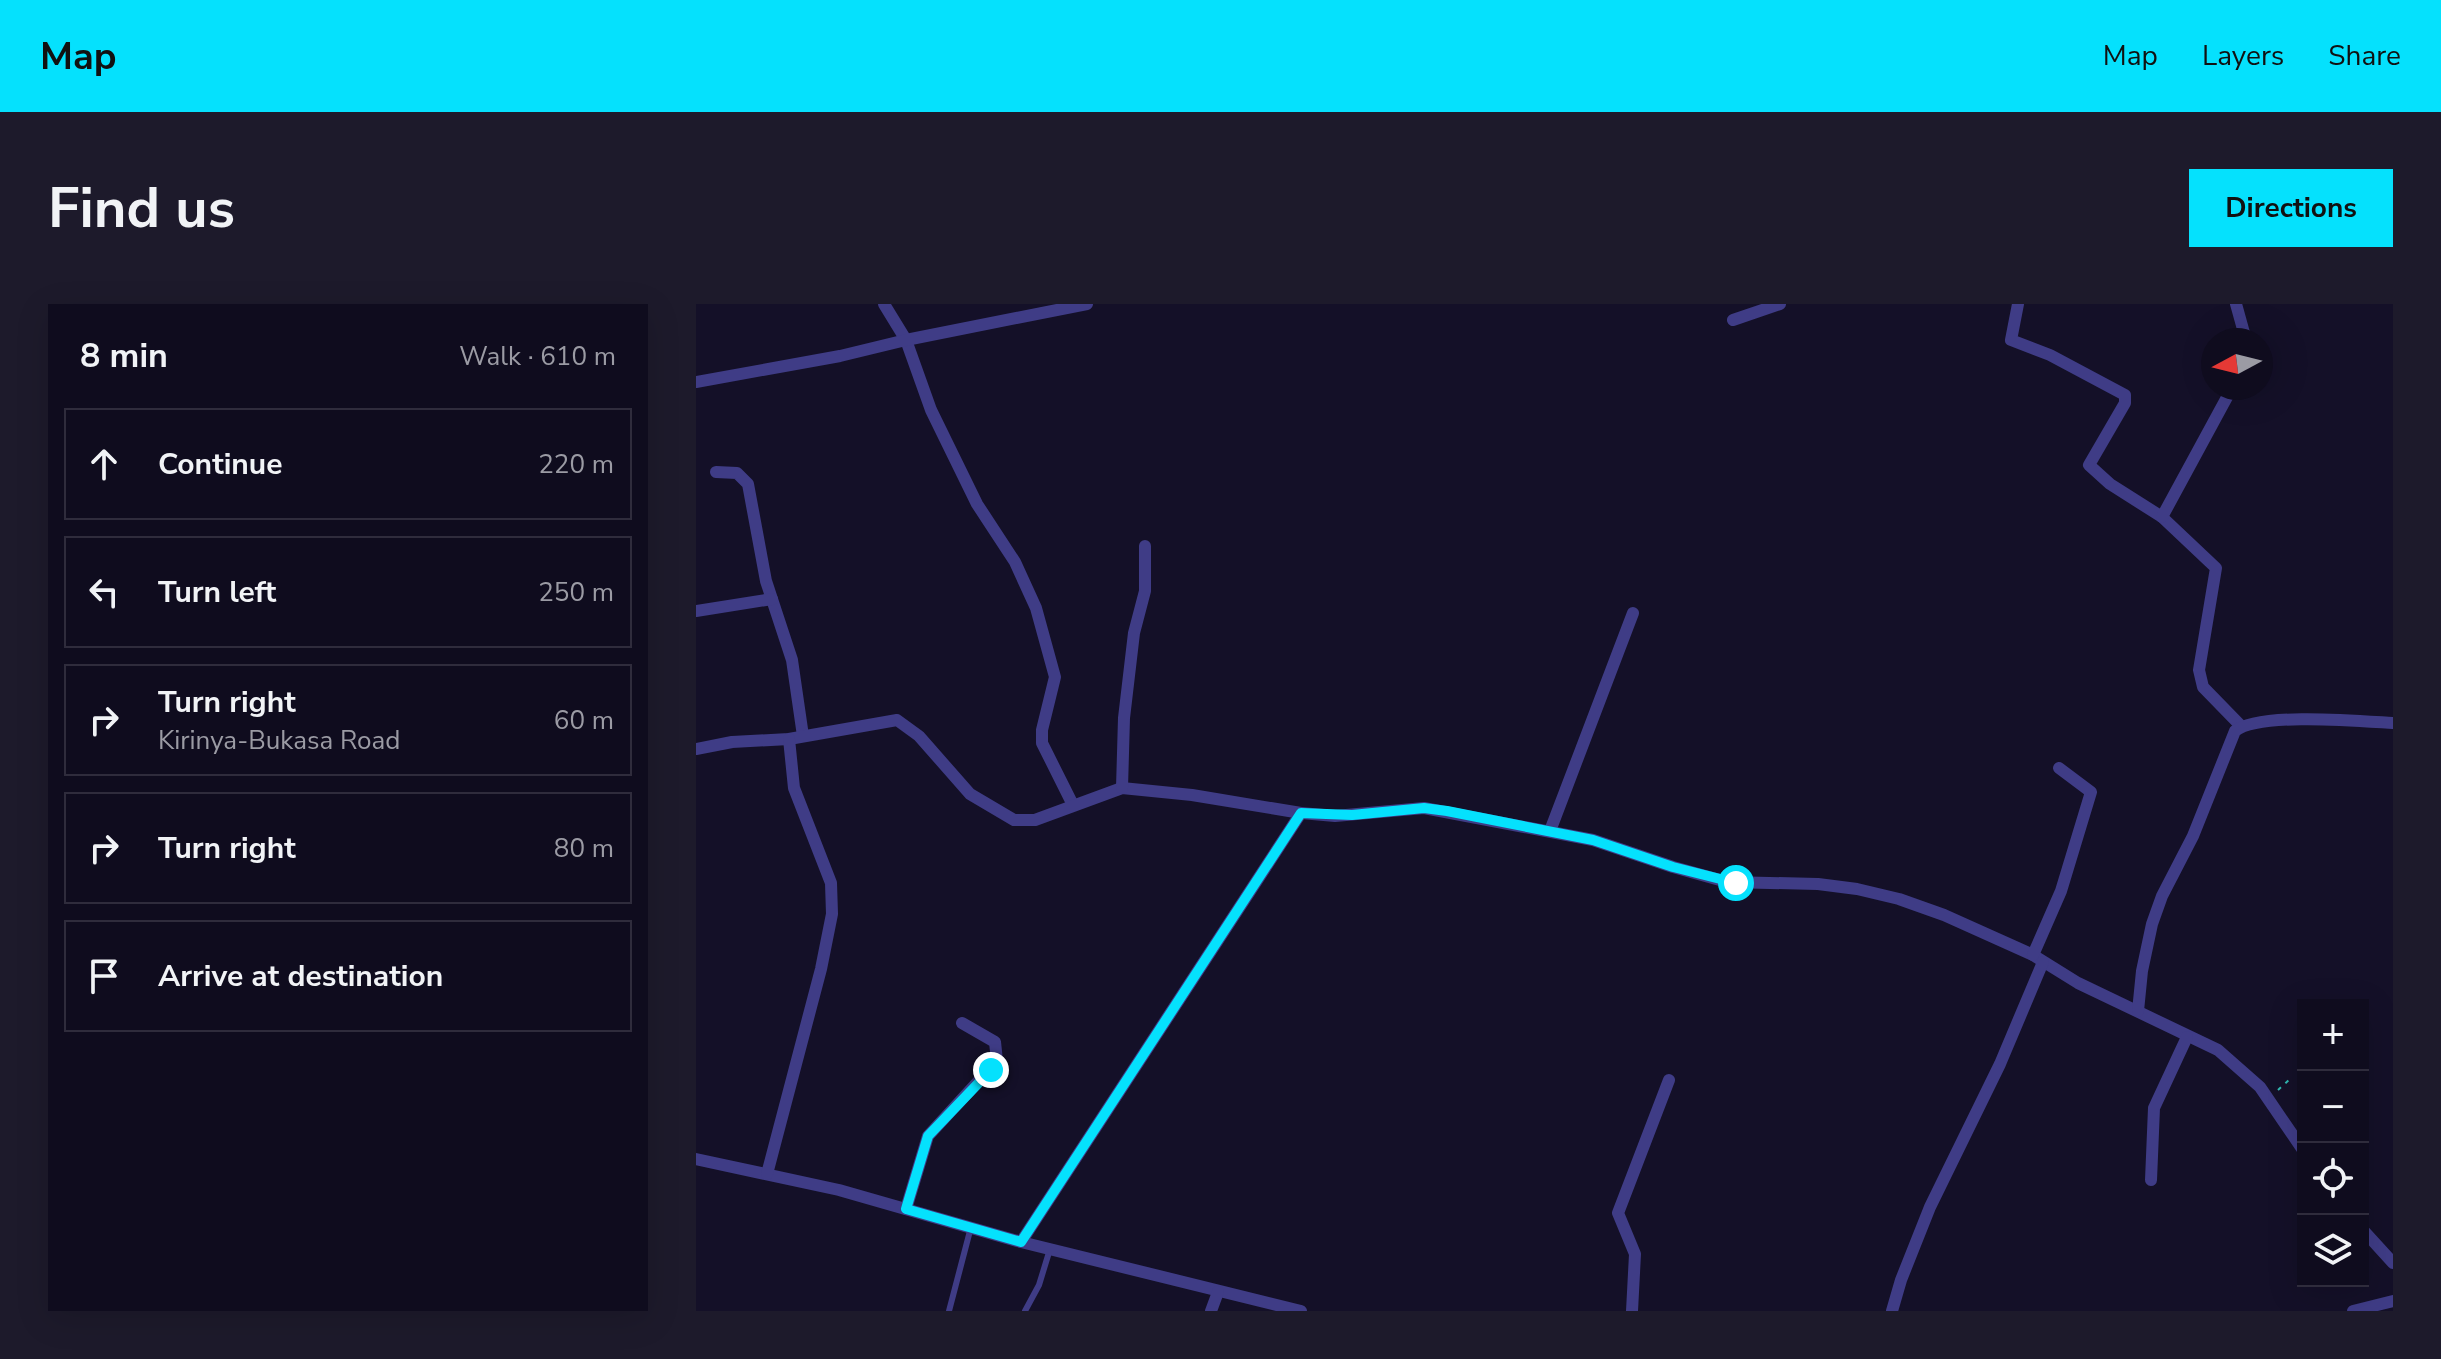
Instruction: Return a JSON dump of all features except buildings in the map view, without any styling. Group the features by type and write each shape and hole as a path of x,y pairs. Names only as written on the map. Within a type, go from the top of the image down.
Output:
{"street":[{"path":"884,304 906,340 931,410 957,464 977,504 1015,562 1036,608 1055,677 1042,730 1042,743 1073,805"},
{"path":"696,382 840,356 1087,304"},
{"path":"1733,320 1780,304"},
{"path":"2018,304 2011,340 2050,355 2125,395 2125,403 2089,465 2110,484 2162,517 2217,570 2199,670 2200,681 2241,726"},
{"path":"2236,304 2243,328"},
{"path":"2162,517 2225,400"},
{"path":"716,472 737,473 748,484 766,581 792,660 796,738 794,788 831,883 832,914 821,969 767,1174"},
{"path":"1122,788 1124,718 1134,633 1145,591 1145,546"},
{"path":"696,611 772,599"},
{"path":"1550,831 1633,613"},
{"path":"2138,1011 2146,956 2162,896 2193,836 2235,731 2241,726 2319,719 2393,723"},
{"path":"696,749 732,742 796,738 897,720 919,736 970,794 1008,817 1030,821 1122,788 1192,795 1301,813 1352,815 1424,808 1593,840 1727,882 1818,884 1899,899 1944,915 2038,958 2078,983 2218,1050 2260,1087 2298,1143"},
{"path":"1892,1311 1930,1207 2000,1064 2061,891 2091,792 2059,768"},
{"path":"1021,1242 1301,813"},
{"path":"906,1209 928,1136 997,1061 995,1042 962,1023"},
{"path":"2151,1180 2154,1108 2187,1037"},
{"path":"1632,1311 1635,1254 1618,1213 1669,1080"},
{"path":"696,1159 839,1190 1021,1242 1301,1311"},
{"path":"2369,1237 2393,1263"},
{"path":"1211,1311 1218,1292"},
{"path":"2353,1311 2393,1301"}],"lane":[{"path":"949,1311 971,1227"},
{"path":"1025,1311 1039,1285 1050,1249"}],"route":[{"path":"991,1070 928,1136 906,1209 1021,1242 1301,813 1335,816 1405,808 1447,811 1593,840 1709,878 1736,883"}]}
